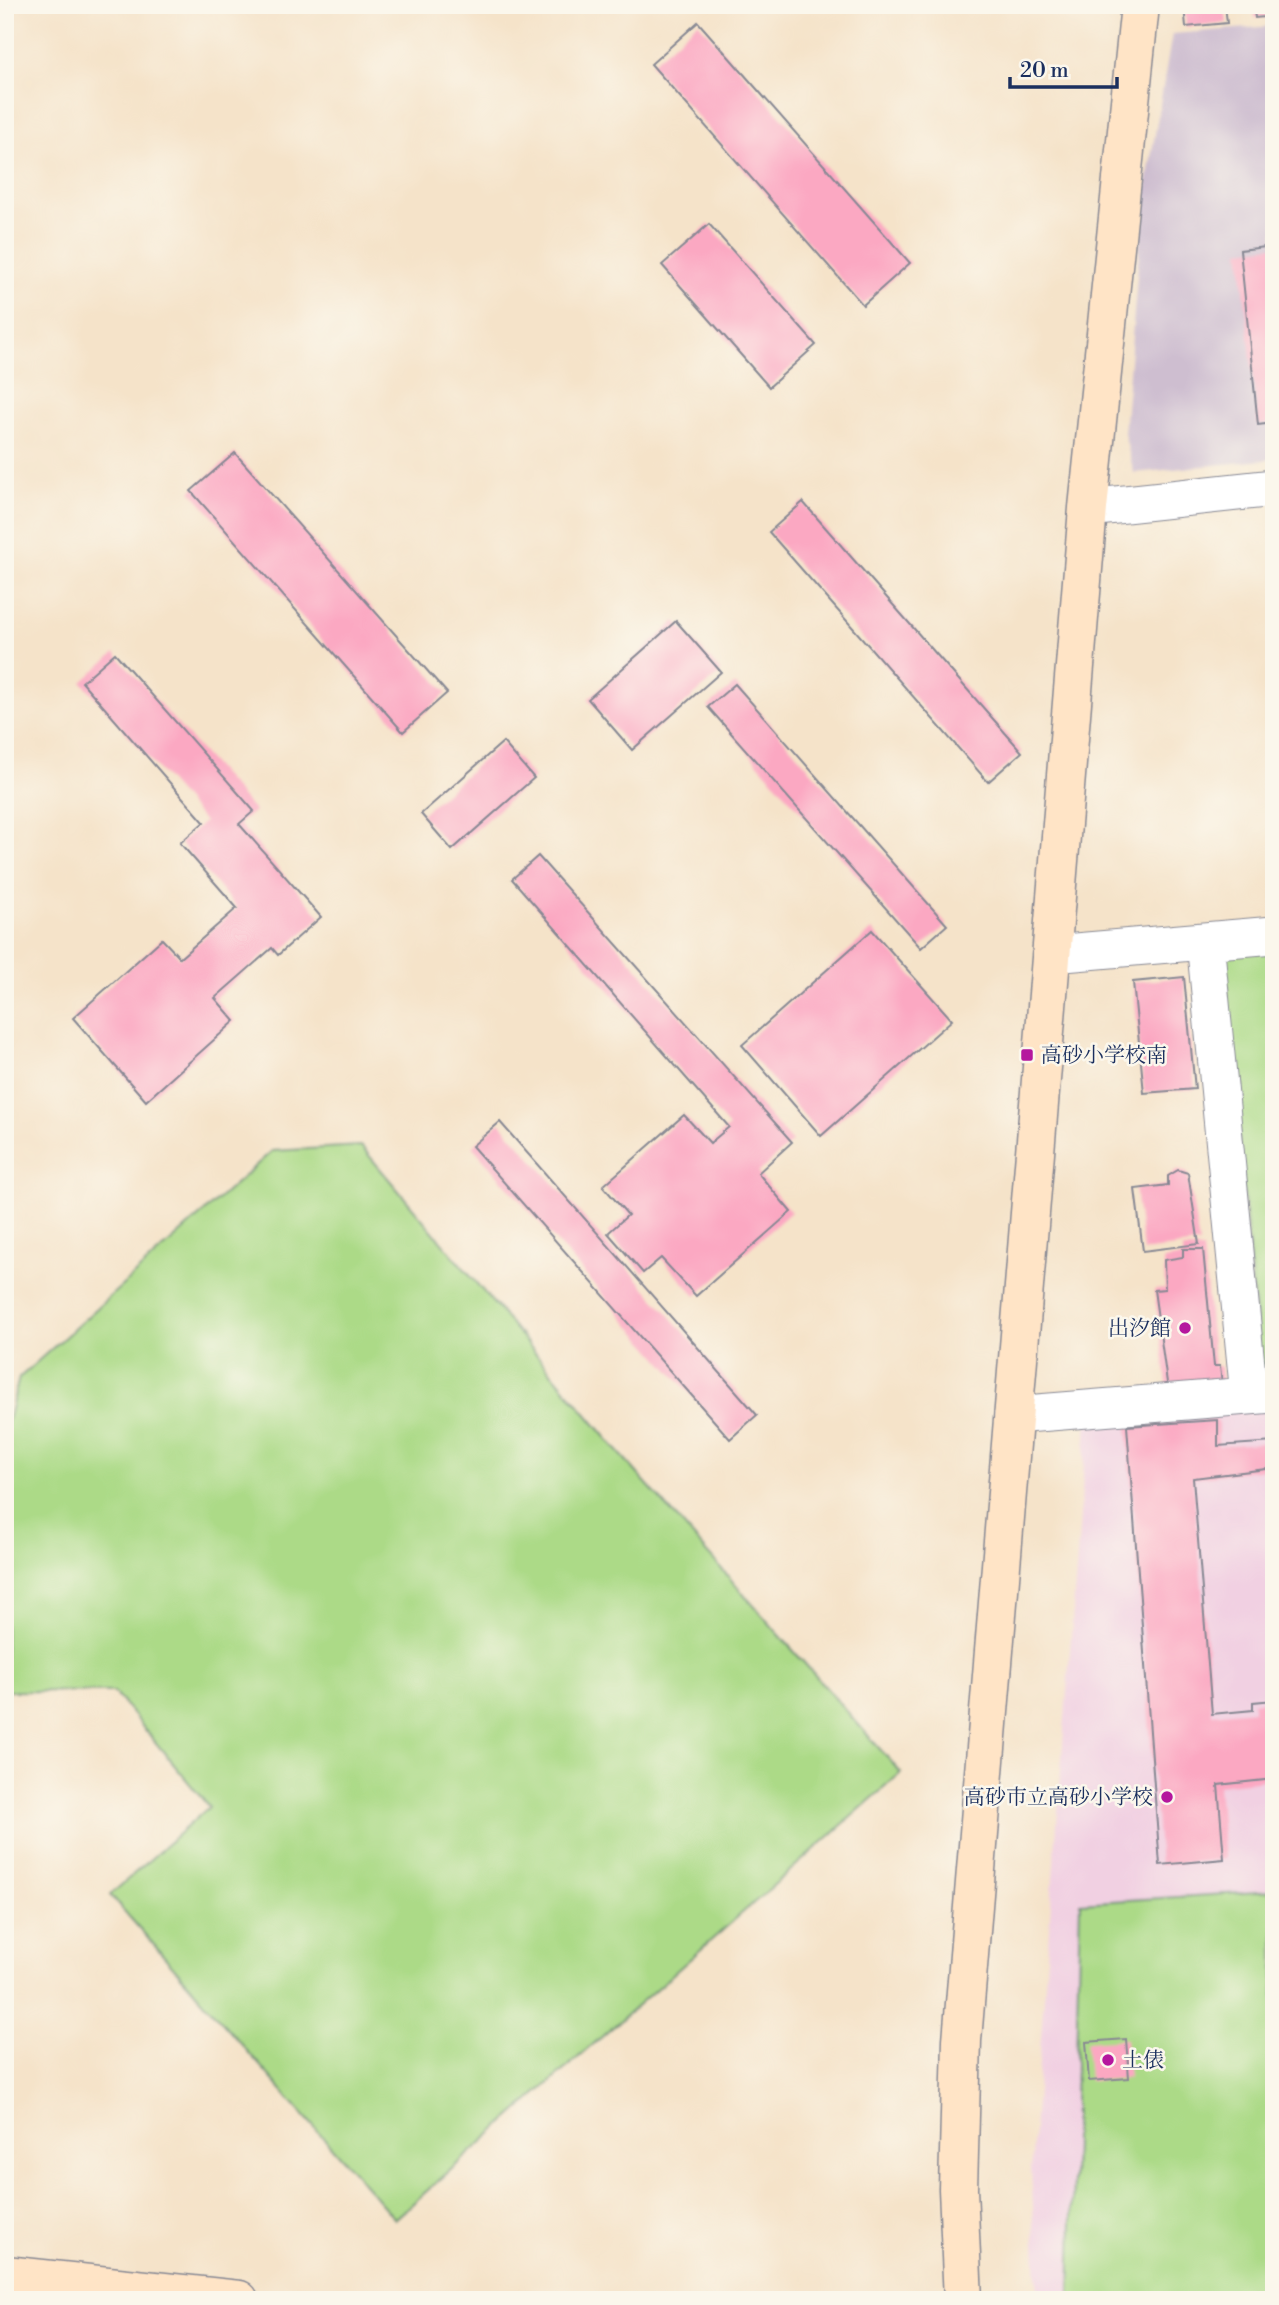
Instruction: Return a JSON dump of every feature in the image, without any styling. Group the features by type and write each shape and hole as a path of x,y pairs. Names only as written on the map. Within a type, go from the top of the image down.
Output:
{"street":[{"path":"964,2300 958,2189 962,2040 1088,508 1140,5"},
{"path":"1088,508 1274,488"},
{"path":"1052,954 1274,935"},
{"path":"1013,1415 1261,1395 1205,941"},
{"path":"5,2276 239,2300"}],"shaded area":[{"path":"1274,26 1274,459 1134,473 1124,433 1143,205 1172,34"},
{"name":"高砂市立高砂小学校","path":"1274,1406 1274,2300 1038,2300 1031,2170 1087,1424"}],"green space":[{"path":"1274,949 1274,1377 1260,1369 1221,952"},
{"path":"361,1146 616,1449 901,1773 395,2219 110,1895 209,1807 114,1692 5,1691 5,1432 19,1378 272,1151"},
{"path":"1274,1891 1274,2300 1070,2300 1080,1903"}],"building":[{"path":"1184,5 1225,5 1227,23 1186,27"},
{"path":"1253,5 1274,5 1274,16 1255,18"},
{"path":"698,22 910,263 863,305 651,64"},
{"path":"709,224 816,345 769,387 662,265"},
{"path":"1274,246 1274,423 1258,425 1240,250"},
{"path":"235,453 447,693 403,732 191,491"},
{"path":"803,502 1022,752 988,782 769,532"},
{"path":"676,621 721,672 632,750 588,699"},
{"path":"115,653 254,811 239,824 321,917 278,955 272,948 215,998 235,1021 146,1101 73,1018 162,939 180,958 237,908 180,843 204,822 82,682"},
{"path":"735,684 947,925 921,948 708,707"},
{"path":"503,742 534,778 452,850 421,814"},
{"path":"538,856 792,1142 758,1173 791,1212 696,1296 661,1258 643,1273 608,1233 628,1215 603,1186 684,1115 710,1143 729,1127 512,879"},
{"path":"872,930 952,1020 821,1136 742,1045"},
{"path":"1184,977 1195,1089 1144,1093 1133,982"},
{"path":"500,1122 757,1415 730,1439 472,1146"},
{"path":"1178,1170 1188,1173 1199,1244 1143,1251 1135,1189 1168,1185 1168,1176"},
{"name":"出汐館","path":"1183,1249 1203,1249 1214,1366 1220,1366 1222,1384 1168,1390 1154,1290 1165,1289 1164,1260 1183,1257"},
{"path":"1218,1420 1218,1446 1274,1442 1274,1468 1193,1478 1212,1714 1253,1710 1253,1702 1274,1700 1274,1779 1218,1785 1224,1859 1160,1865 1127,1426"},
{"name":"土俵","path":"1126,2039 1129,2078 1089,2081 1086,2042"}],"place":[{"name":"高砂小学校南","path":"1027,1055"},
{"name":"出汐館","path":"1185,1328"},
{"name":"高砂市立高砂小学校","path":"1167,1797"},
{"name":"土俵","path":"1108,2060"}]}
